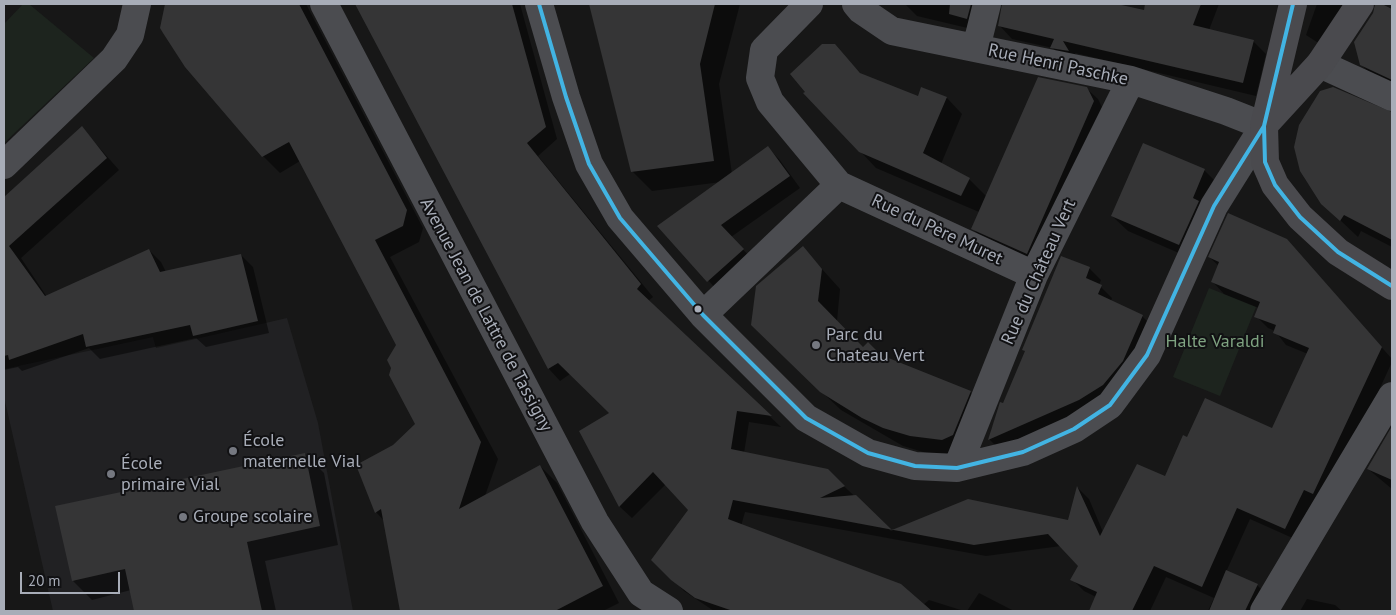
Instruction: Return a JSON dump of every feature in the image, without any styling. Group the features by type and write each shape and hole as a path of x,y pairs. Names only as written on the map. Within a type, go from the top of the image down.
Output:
{"street":[{"path":"4,165 114,59 130,35 137,4"},
{"name":"Avenue Jean de Lattre de Tassigny","path":"324,4 594,522 641,593 669,611"},
{"path":"539,4 566,97 589,164 620,218 703,315 806,418 868,453 915,466 957,468 1024,452 1074,429 1110,405 1147,355 1180,287 1214,206 1264,126 1320,64 1360,4"},
{"path":"703,315 839,185 770,102 760,78 764,50 809,4"},
{"name":"Rue Henri Paschke","path":"856,4 861,10 892,31 1131,80 1226,111 1264,126"},
{"path":"976,48 987,4"},
{"path":"1292,4 1264,126 1265,162 1275,184 1300,218 1338,252 1392,286"},
{"path":"1320,64 1392,98"},
{"name":"Rue du Château Vert","path":"957,468 1034,275 1131,80"},
{"name":"Rue du Père Muret","path":"839,185 1034,275"},
{"path":"1264,611 1392,396"}],"shaded area":[{"name":"Groupe scolaire","path":"287,318 318,423 353,611 53,611 4,397 4,369 153,337 156,348"}],"green space":[{"path":"23,4 29,4 94,58 4,143 4,24"},
{"name":"Halte Varaldi","path":"1209,288 1256,307 1220,396 1173,377"}],"building":[{"path":"165,4 299,4 407,210 403,226 375,240 481,442 459,509 540,465 603,586 555,611 400,611 381,509 375,513 356,465 393,445 415,424 389,375 391,368 387,360 396,345 289,142 262,157 185,67 163,33 160,28"},
{"path":"355,4 512,4 546,127 527,143 641,284 637,289 772,416 737,411 731,449 828,469 845,486 820,498 856,495 892,530 733,500 728,519 901,584 932,611 733,611 695,598 671,580 651,560 688,510 653,472 619,507 579,431 609,413 558,363 548,369"},
{"path":"589,4 715,4 700,64 714,161 631,172"},
{"path":"950,4 971,4 967,19 949,14"},
{"path":"1002,4 1117,4 1144,10 1145,4 1201,4 1193,25 1254,40 1243,83 1063,41 1069,51 1050,48 1054,39 998,26"},
{"path":"1375,4 1382,4 1392,9 1392,80 1360,65 1354,42 1373,13"},
{"path":"822,44 835,44 860,73 918,96 921,87 947,97 923,153 970,178 961,196 859,152 803,93 805,92 790,74"},
{"path":"1038,77 1087,87 1094,101 1027,254 971,229"},
{"path":"1333,87 1392,112 1392,240 1344,215 1340,221 1321,204 1300,171 1294,147 1299,125 1320,91"},
{"path":"82,126 107,158 9,246 45,296 149,249 160,272 241,254 258,321 193,336 190,325 86,347 83,334 9,360 8,355 4,356 4,197"},
{"path":"1143,143 1205,169 1193,198 1199,201 1179,245 1111,216"},
{"path":"768,146 790,176 721,225 744,249 707,282 657,226"},
{"path":"1228,213 1287,239 1382,347 1313,494 1304,490 1285,529 1237,508 1202,587 1154,566 1132,611 1089,611 1097,592 1070,580 1078,566 1048,534 974,545 893,530 968,499 1068,520 1077,486 1100,536 1137,464 1165,476 1183,435 1187,437 1205,398 1272,428 1309,348 1273,333 1276,325 1254,317 1260,302 1211,282 1219,262 1208,257"},
{"name":"Parc du Chateau Vert","path":"803,246 822,269 818,301 863,347 868,342 881,355 971,391 953,435 942,440 910,436 883,428 862,418 820,392 751,325 756,286"},
{"path":"1061,256 1090,267 1086,278 1102,285 1098,294 1143,315 1123,361 1103,385 1079,400 988,440 1000,402 1003,403 1025,351 1022,350"},
{"path":"1392,426 1392,480 1367,469"},
{"path":"305,453 320,526 247,542 262,611 134,611 125,569 72,581 55,506"},
{"path":"1226,570 1258,584 1245,611 1209,611"}],"transit line":[{"path":"539,4 566,97 589,164 620,218 703,315 806,418 868,453 915,466 957,468 1023,452 1074,429 1110,405 1147,355 1214,206 1264,126"},
{"path":"1293,4 1264,126 1265,162 1275,185 1300,217 1338,252 1392,286"}],"place":[{"name":"Parc du Chateau Vert","path":"816,345"},
{"name":"École maternelle Vial","path":"233,451"},
{"name":"École primaire Vial","path":"111,474"},
{"name":"Groupe scolaire","path":"183,517"}]}
